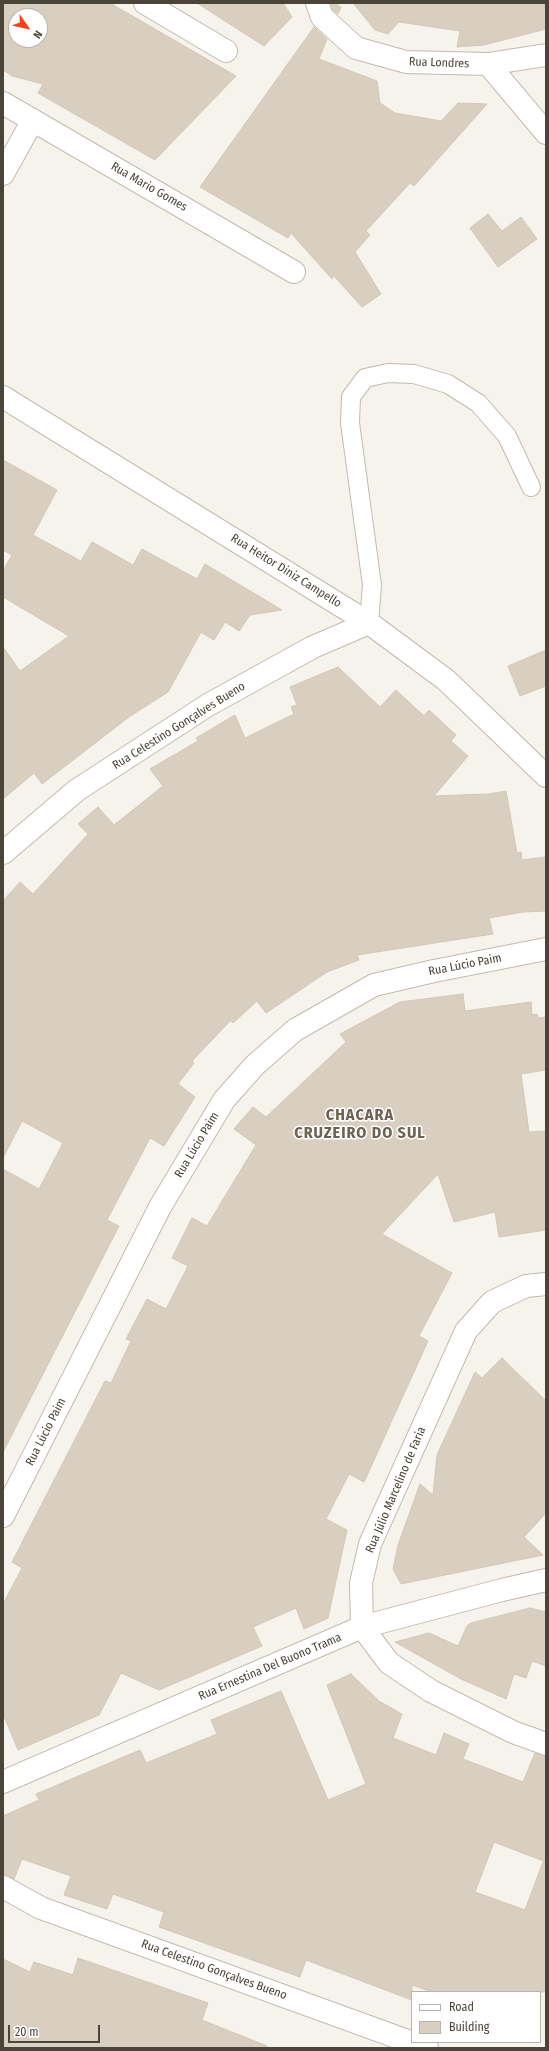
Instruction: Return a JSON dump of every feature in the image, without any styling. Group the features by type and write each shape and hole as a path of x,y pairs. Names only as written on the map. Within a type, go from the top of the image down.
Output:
{"street":[{"path":"145,3 226,51"},
{"name":"Rua Londres","path":"317,3 322,17 356,48 406,62 488,64 546,55"},
{"path":"488,64 546,133"},
{"name":"Rua Mario Gomes","path":"3,103 294,272"},
{"path":"3,174 33,120"},
{"name":"Rua Heitor Diniz Campello","path":"3,397 369,623 446,680 546,776"},
{"name":"Rua Celestino Gonçalves Bueno","path":"3,853 77,790 208,705 313,647 369,623"},
{"name":"Rua Lúcio Paim","path":"3,1516 160,1207 224,1100 255,1064 295,1030 374,985 434,971 546,949"},
{"name":"Rua Júlio Marcelino de Faria","path":"362,1627 361,1583 370,1544 466,1332 492,1302 526,1286 546,1284"},
{"name":"Rua Ernestina Del Buono Trama","path":"3,1782 362,1627 502,1590 546,1580"},
{"path":"362,1627 389,1663 432,1692 513,1732 546,1744"},
{"name":"Rua Celestino Gonçalves Bueno","path":"3,1887 41,1908 411,2042"},
{"name":"Rua Celestino Gonçalves Bueno","path":"413,2043 427,2048"}],"lane":[{"path":"369,623 371,578 350,423 351,397 365,378 388,373 414,374 448,384 478,403 507,436 531,487"}],"building":[{"path":"3,3 110,3 236,76 155,160 38,93 43,84 12,76 3,70"},
{"path":"197,3 283,3 292,17 264,46"},
{"path":"334,3 341,7 338,14 333,10 331,4"},
{"path":"353,3 546,3 546,29 484,45 457,47 460,31 399,22 388,34 375,30"},
{"path":"314,27 327,39 319,59 377,81 380,103 395,113 441,121 458,103 487,104 414,186 410,183 366,231 370,235 355,252 381,294 362,307 334,276 332,279 291,233 288,238 200,187"},
{"path":"488,214 502,231 521,217 537,239 498,267 470,228"},
{"path":"3,460 57,490 33,535 81,561 92,542 133,565 142,549 197,579 205,564 282,610 250,615 239,631 225,622 214,640 201,632 168,692 129,717 42,784 34,773 3,799 3,647 20,671 69,636 3,597 3,571 12,555 3,550"},
{"path":"546,650 546,686 520,696 508,666"},
{"path":"338,667 380,707 396,690 424,716 429,710 456,735 451,741 468,756 434,796 489,794 506,791 517,853 521,852 522,860 546,857 546,911 523,912 489,918 493,934 357,955 359,960 327,972 266,1013 257,1001 233,1023 231,1020 192,1061 194,1063 178,1084 195,1097 164,1146 150,1138 107,1220 119,1226 3,1452 3,1169 39,1189 63,1143 22,1121 3,1158 3,901 20,882 33,894 88,834 78,824 98,807 114,825 163,786 150,769 198,741 196,738 235,715 245,738 294,714 291,707 297,705 290,687"},
{"path":"463,994 465,1011 531,1002 532,1015 537,1014 538,1018 546,1017 546,1070 521,1074 529,1132 546,1131 546,1230 499,1237 495,1212 454,1222 438,1174 382,1234 452,1273 419,1336 428,1341 364,1482 349,1474 326,1519 347,1530 328,1618 304,1629 296,1608 253,1627 262,1646 159,1690 121,1673 99,1715 18,1750 3,1714 3,1604 22,1568 12,1562 105,1381 111,1383 131,1341 126,1339 147,1299 166,1309 188,1266 172,1258 192,1218 207,1226 256,1145 234,1129 253,1107 266,1117 346,1042 340,1034 400,1002"},
{"path":"502,1358 546,1401 546,1513 524,1537 543,1555 401,1584 393,1569 398,1545 420,1484 433,1495 437,1455 475,1372 482,1378"},
{"path":"530,1608 546,1612 546,1666 532,1661 526,1678 514,1674 506,1699 461,1679 395,1642 429,1633 458,1646 467,1626 471,1623"},
{"path":"351,1674 379,1701 402,1714 393,1738 436,1755 444,1733 469,1744 463,1759 523,1782 535,1753 546,1756 546,1862 546,1992 429,1991 412,1985 411,2000 306,1960 300,1977 159,1927 164,1912 113,1894 107,1909 64,1895 71,1876 22,1859 14,1879 3,1875 3,1816 39,1800 36,1794 140,1750 146,1763 217,1734 211,1720 281,1691 328,1800 366,1784 327,1685","holes":["494,1842 546,1862 543,1862 525,1910 475,1892"]},
{"path":"78,1958 208,2003 202,2020 267,2046 266,2048 3,2048 3,1959 30,1972 34,1962 73,1975"}],"district":[{"name":"CHACARA CRUZEIRO DO SUL","path":"360,1125"}]}
